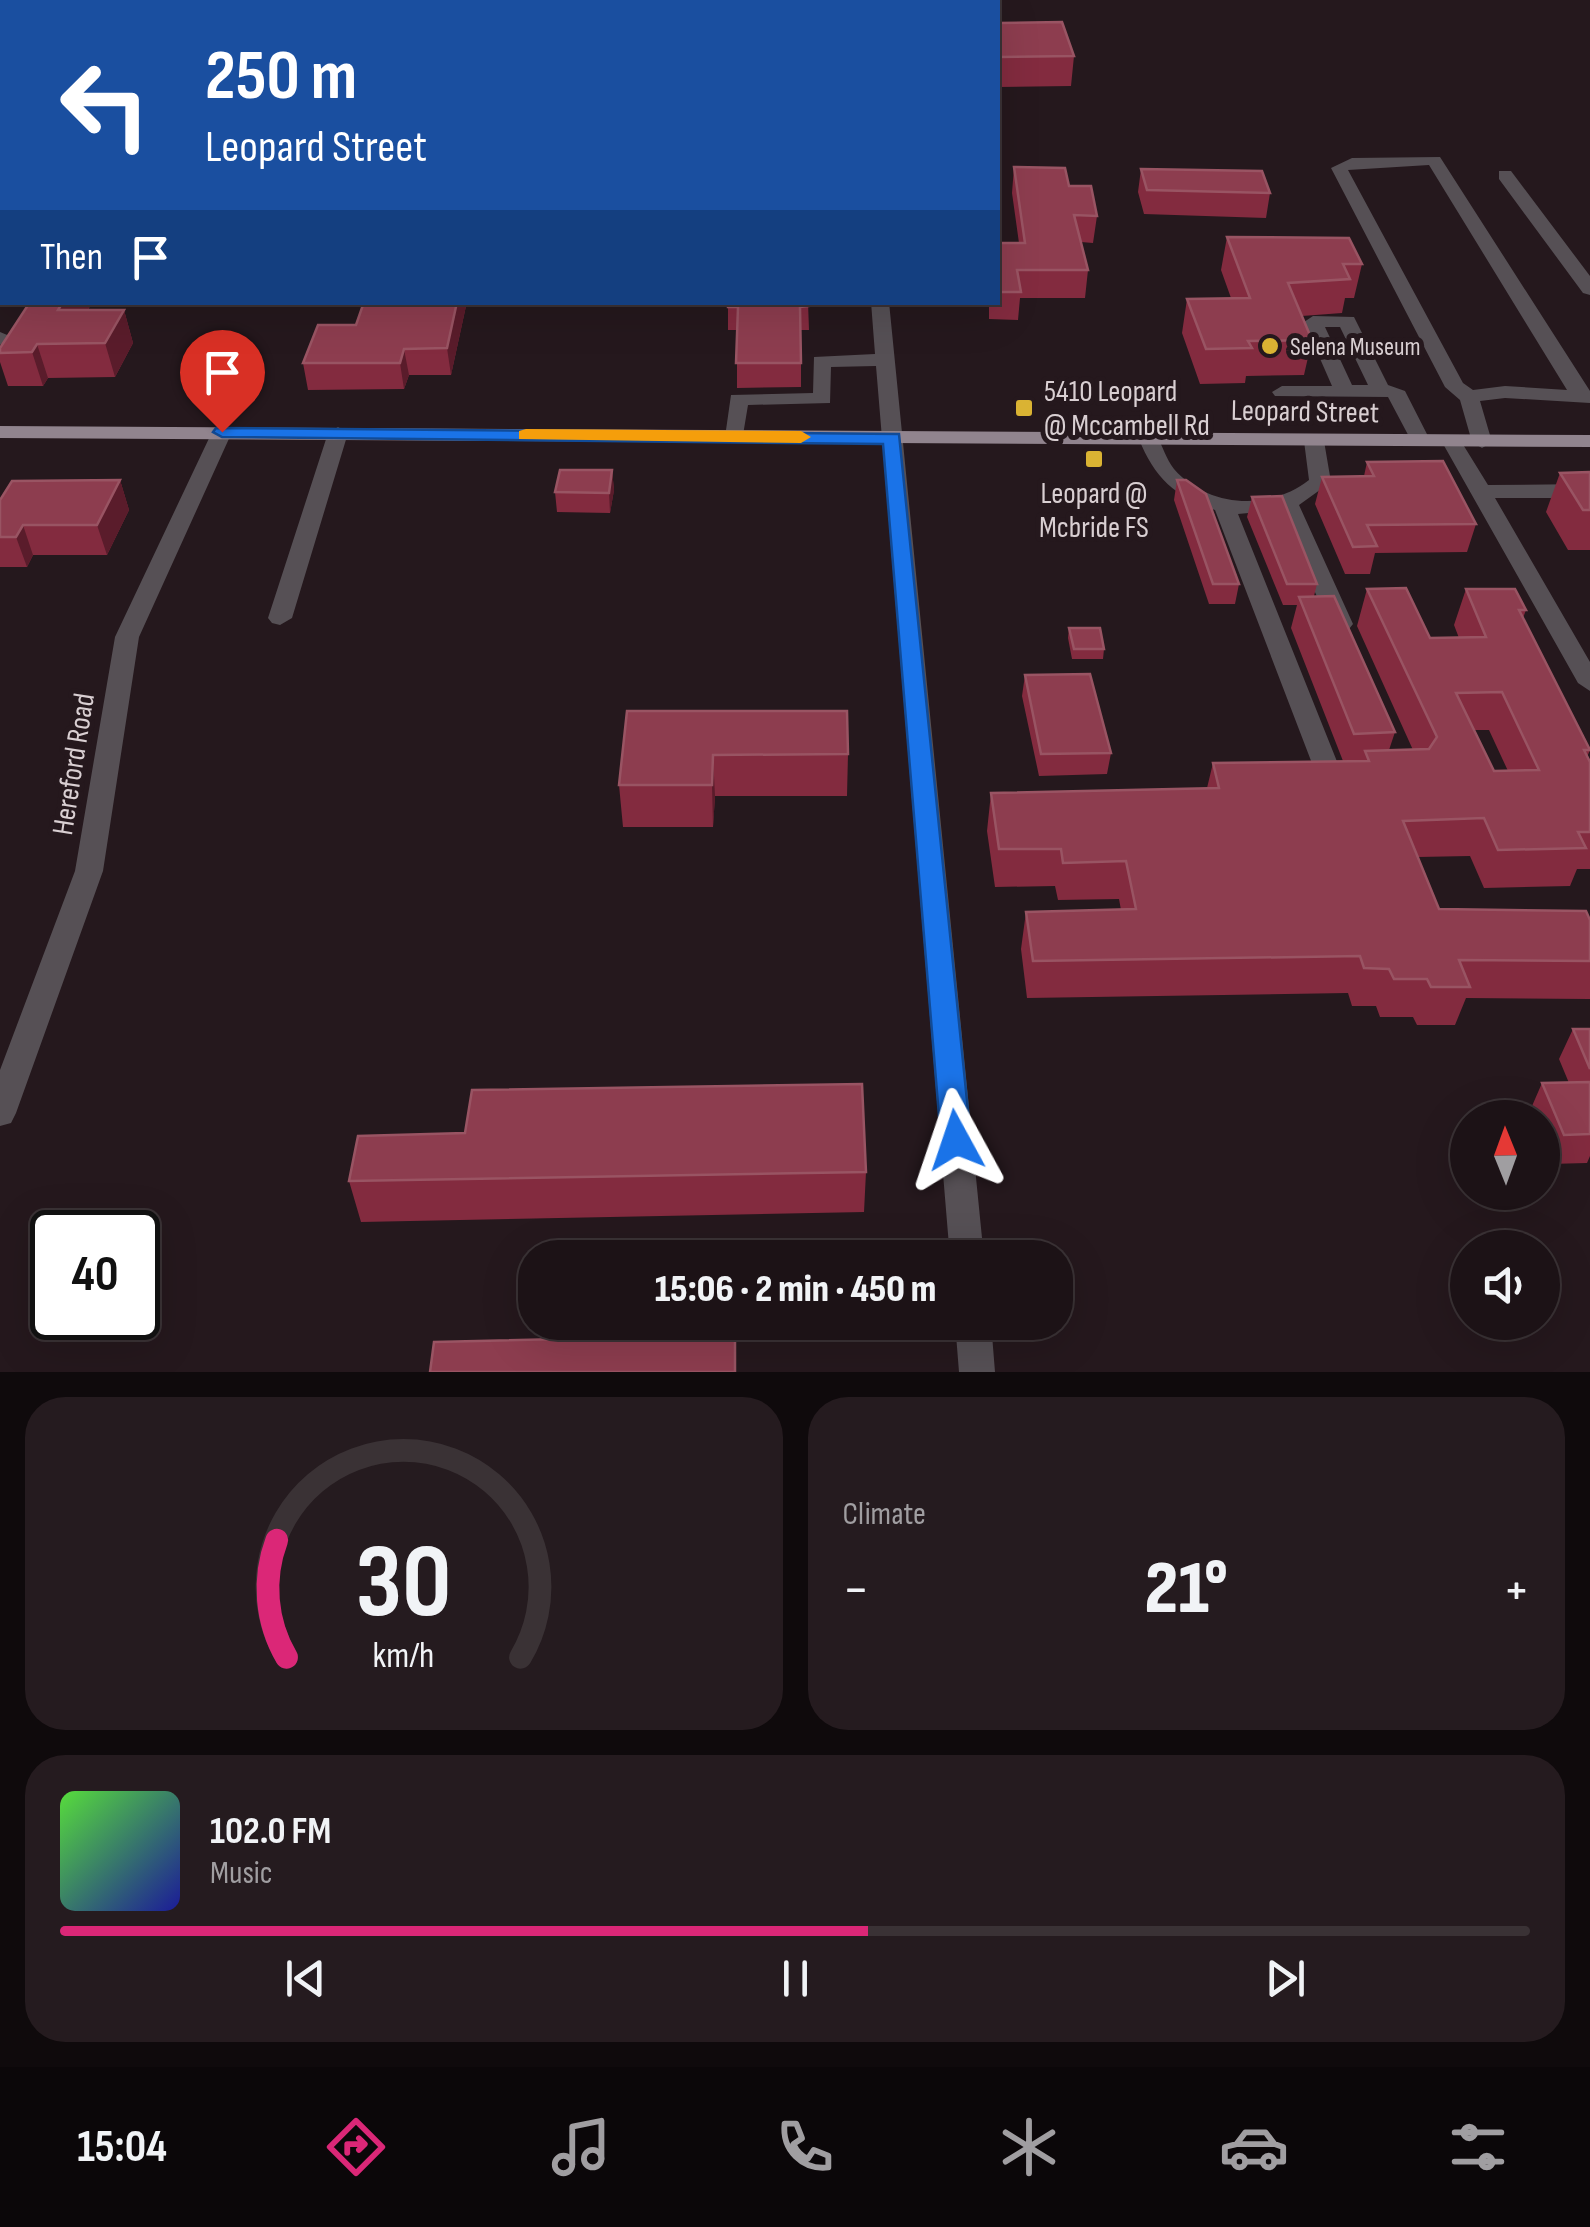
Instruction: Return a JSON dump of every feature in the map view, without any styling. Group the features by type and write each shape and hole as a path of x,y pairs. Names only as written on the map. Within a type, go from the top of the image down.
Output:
{"main road":[{"name":"Leopard Street","path":"0,432 1590,442"}],"street":[{"path":"1434,160 1588,403 1505,392 1470,396 1456,387 1339,168 1352,163 1434,160"},
{"path":"1505,175 1590,289"},
{"path":"880,305 964,1240"},
{"path":"1344,392 1313,322 1347,322 1381,392"},
{"path":"735,436 738,400 823,400 821,361 885,360"},
{"path":"1282,392 1394,391 1421,442"},
{"path":"1470,396 1482,442"},
{"name":"Hereford Road","path":"0,1113 89,871 127,637 222,432"},
{"path":"280,618 338,433"},
{"path":"1149,439 1170,478 1199,496 1223,503 1288,505 1320,482 1314,442"},
{"path":"1452,442 1588,675"},
{"path":"1481,492 1590,492"},
{"path":"1223,503 1331,778 1370,778"},
{"path":"1288,505 1353,651"},
{"path":"1268,616 1337,616"},
{"path":"974,1340 977,1372"}],"building":[{"path":"1062,22 1074,56 1000,57 1000,23"},
{"path":"1014,167 1065,168 1069,186 1091,186 1097,216 1074,215 1088,270 1017,270 1021,292 1000,292 1000,243 1025,243"},
{"path":"1141,169 1262,171 1270,193 1147,190"},
{"path":"1227,237 1349,238 1362,264 1343,264 1350,279 1288,283 1312,340 1248,341 1252,348 1206,349 1187,299 1250,298"},
{"path":"28,305 61,305 58,310 124,310 105,343 37,344 32,352 0,353"},
{"path":"363,305 456,305 447,348 404,349 400,363 303,363 318,325 356,325"},
{"path":"809,305 800,307 801,363 736,363 738,307 728,307"},
{"path":"1443,461 1476,524 1367,525 1377,546 1353,547 1322,477 1374,476 1367,462"},
{"path":"560,470 612,470 609,493 555,492"},
{"path":"1590,472 1590,510 1583,510 1560,473"},
{"path":"120,480 97,525 23,525 16,537 0,537 0,500 12,481"},
{"path":"1177,480 1186,480 1206,494 1239,584 1213,584"},
{"path":"1282,496 1317,584 1287,584 1252,497"},
{"path":"1406,588 1430,638 1486,637 1466,589 1515,589 1526,610 1519,610 1590,750 1584,750 1590,762 1590,832 1578,832 1586,848 1498,850 1484,818 1403,821 1439,909 1586,911 1590,920 1590,961 1459,960 1470,987 1431,987 1427,979 1394,979 1389,969 1364,968 1360,956 1033,961 1026,912 1136,909 1126,861 1063,863 1061,849 999,849 991,793 1219,788 1213,763 1369,761 1365,751 1429,749 1437,737 1367,589","holes":["1502,692 1539,770 1494,771 1456,693"]},
{"path":"1334,596 1395,732 1354,734 1299,597"},
{"path":"1069,628 1100,628 1104,649 1074,649"},
{"path":"1090,674 1111,753 1041,754 1025,675"},
{"path":"627,711 847,711 848,754 713,755 712,785 619,785"},
{"path":"1573,1029 1590,1029 1590,1069"},
{"path":"1590,1082 1590,1134 1564,1135 1560,1100 1549,1100 1542,1083"},
{"path":"862,1084 866,1172 349,1181 358,1136 465,1133 472,1090"},
{"path":"735,1340 735,1372 430,1372 434,1342"}],"slow traffic":[{"path":"526,435 801,437"}],"place":[{"name":"Selena Museum","path":"1270,346"},
{"name":"5410 Leopard @ Mccambell Rd","path":"1024,408"},
{"name":"Leopard @ Mcbride FS","path":"1094,459"}],"route":[{"path":"222,432 892,438 956,1140"}]}
